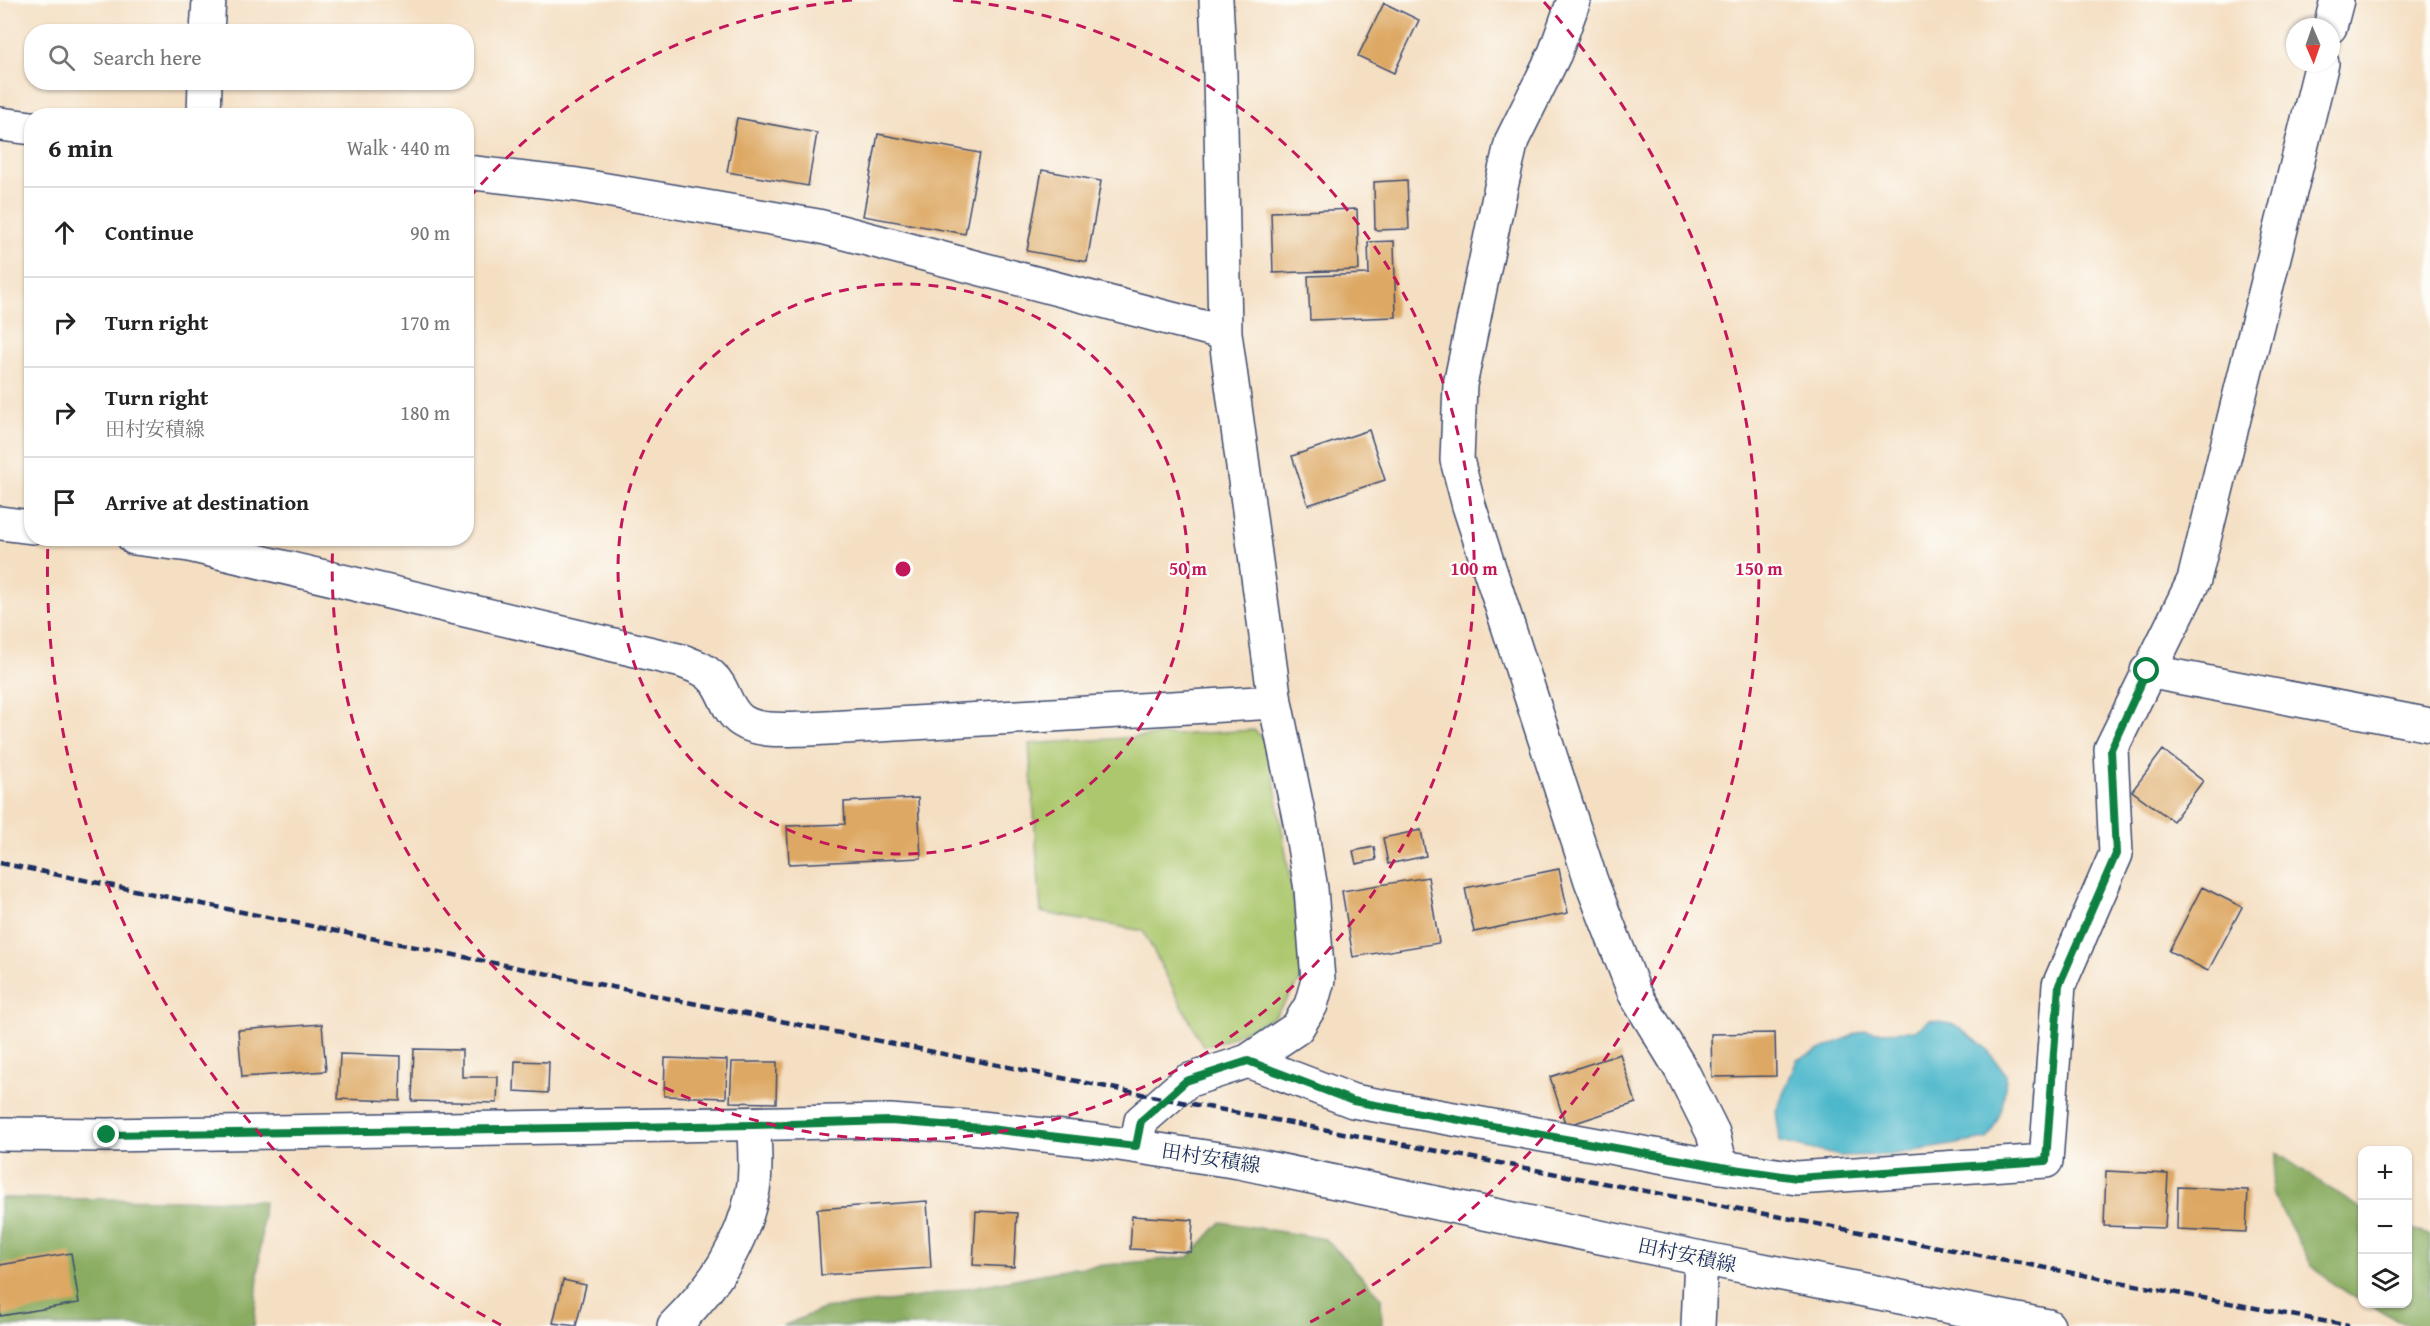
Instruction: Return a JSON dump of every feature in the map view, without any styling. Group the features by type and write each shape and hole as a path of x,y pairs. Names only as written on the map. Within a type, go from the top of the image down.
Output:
{"street":[{"path":"208,24 209,0"},
{"path":"1136,1146 1141,1121 1186,1081 1248,1061 1296,1028 1311,1005 1318,980 1311,889 1300,822 1275,702 1225,333 1220,74 1216,0"},
{"path":"1575,0 1555,53 1512,140 1460,385 1457,460 1468,506 1591,881 1635,994 1713,1133 1721,1167"},
{"path":"2332,18 2337,0"},
{"path":"1248,1061 1353,1101 1721,1167 1797,1178 2046,1161 2059,985 2116,854 2111,749 2147,671 2194,580 2320,72"},
{"path":"204,108 205,90"},
{"path":"0,124 24,127"},
{"path":"474,173 577,185 818,226 1225,333"},
{"path":"0,523 24,525"},
{"path":"205,546 698,667 712,677 729,708 742,722 770,729 822,729 1275,702"},
{"path":"2147,671 2430,725"},
{"name":"田村安積線","path":"0,1134 107,1135 890,1121 993,1129 1136,1146 1239,1162 1701,1258 2048,1326"},
{"path":"674,1326 717,1278 737,1245 753,1188 754,1125"},
{"path":"1698,1326 1701,1258"}],"green space":[{"path":"1254,730 1268,742 1301,948 1301,980 1274,1017 1221,1042 1203,1046 1143,931 1041,912 1029,744"},
{"path":"2277,1153 2358,1207 2358,1299 2337,1287 2312,1266 2271,1191"},
{"path":"0,1198 264,1201 254,1326 0,1326"},
{"path":"1221,1222 1326,1239 1381,1297 1382,1326 783,1326 823,1309 920,1297 1074,1268 1189,1257"},
{"path":"2412,1230 2430,1235 2430,1326 2409,1326 2375,1308 2412,1308"}],"water":[{"path":"1930,1020 1955,1025 1986,1048 2006,1075 2001,1109 1987,1139 1890,1155 1840,1156 1780,1142 1776,1111 1797,1060 1865,1030 1915,1031"}],"building":[{"path":"1384,3 1419,20 1394,73 1358,56"},
{"path":"737,118 817,133 808,186 727,172"},
{"path":"878,134 980,153 965,234 863,216"},
{"path":"1042,170 1101,181 1087,262 1027,251"},
{"path":"1407,180 1409,229 1375,230 1374,182"},
{"path":"1357,209 1359,270 1273,273 1271,212"},
{"path":"1394,241 1396,317 1310,320 1308,276 1369,274 1368,242"},
{"path":"1369,430 1385,480 1308,505 1292,456"},
{"path":"2163,750 2203,781 2173,821 2132,791"},
{"path":"918,798 921,858 789,864 787,826 845,824 844,802"},
{"path":"1421,830 1426,856 1388,864 1383,838"},
{"path":"1374,847 1376,860 1356,864 1353,851"},
{"path":"1559,869 1568,913 1474,932 1465,888"},
{"path":"1428,877 1439,943 1353,957 1342,891"},
{"path":"2202,887 2242,907 2208,971 2169,951"},
{"path":"322,1024 326,1071 242,1077 238,1030"},
{"path":"1775,1033 1776,1076 1712,1077 1711,1034"},
{"path":"414,1049 462,1050 462,1077 498,1077 497,1103 412,1101"},
{"path":"340,1054 401,1056 400,1101 338,1099"},
{"path":"1620,1054 1636,1103 1566,1126 1550,1077"},
{"path":"665,1058 727,1060 726,1098 664,1096"},
{"path":"515,1061 549,1062 548,1093 514,1091"},
{"path":"732,1062 777,1062 776,1103 730,1102"},
{"path":"2106,1171 2168,1174 2165,1228 2104,1226"},
{"path":"2178,1187 2248,1190 2246,1232 2177,1229"},
{"path":"927,1201 931,1268 821,1275 817,1209"},
{"path":"976,1211 1017,1213 1014,1267 973,1265"},
{"path":"1132,1216 1193,1220 1191,1252 1130,1249"},
{"path":"71,1253 79,1303 0,1316 0,1265"},
{"path":"563,1280 586,1285 576,1326 553,1323"}],"railway":[{"path":"0,863 1166,1099 2349,1326"}],"route":[{"path":"107,1135 890,1121 981,1128 1136,1146 1141,1121 1186,1081 1248,1061 1353,1101 1721,1167 1797,1178 2046,1161 2059,985 2116,854 2111,749 2147,671"}]}
